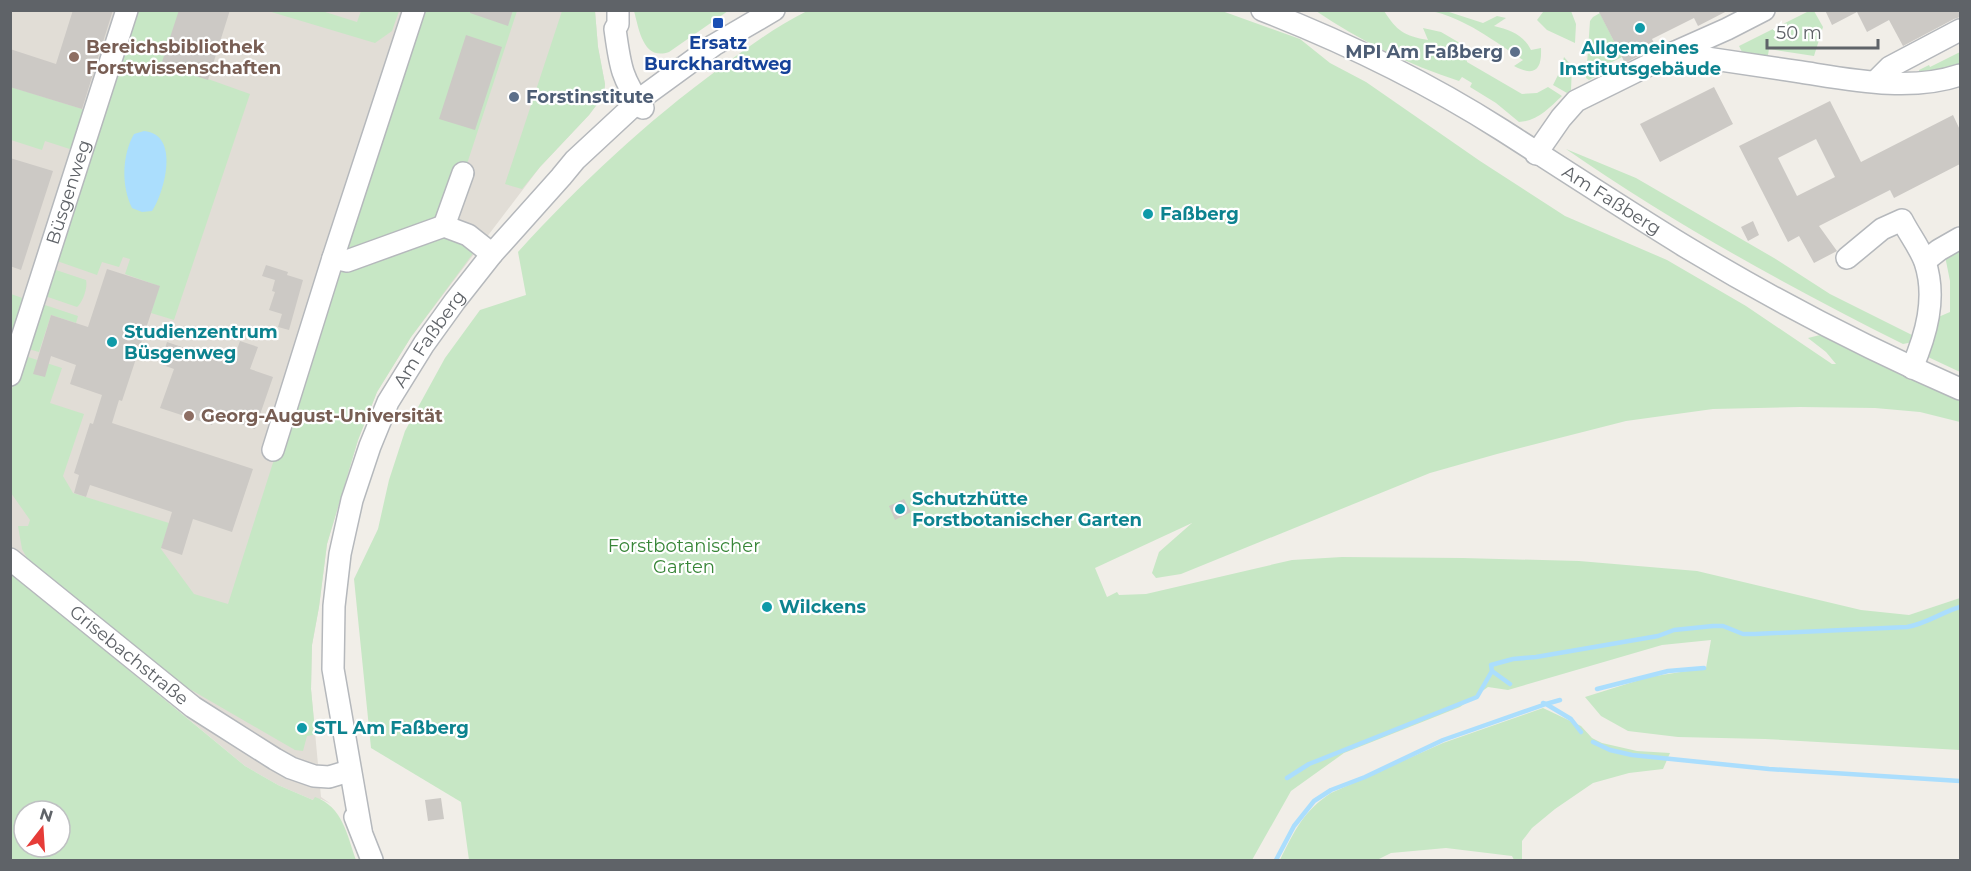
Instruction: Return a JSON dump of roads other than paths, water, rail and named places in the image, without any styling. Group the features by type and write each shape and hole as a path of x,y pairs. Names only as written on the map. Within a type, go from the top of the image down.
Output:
{"street":[{"name":"Büsgenweg","path":"10,375 127,10"},
{"path":"273,450 414,10"},
{"name":"Am Faßberg","path":"372,861 361,830 346,772 333,669 334,606 338,564 352,500 388,402 424,344 492,254 561,177 644,102 717,52 739,31 774,10"},
{"name":"Am Faßberg","path":"1262,10 1320,33 1447,98 1756,288 1912,368 1960,389"},
{"path":"1536,154 1576,101 1764,10"},
{"path":"618,17 629,69 644,102"},
{"path":"1876,81 1890,67 1960,30"},
{"path":"1673,53 1876,81 1905,83 1937,81 1960,75"},
{"path":"444,226 463,173"},
{"path":"1847,258 1882,229 1902,220 1925,261 1929,287 1929,317 1926,334 1912,368"},
{"path":"333,258 347,261 444,226 468,235 492,254"},
{"path":"1925,261 1960,238"},
{"name":"Grisebachstraße","path":"10,559 193,707 254,745 304,765 346,772"}],"water":[{"path":"144,131 155,134 162,142 166,152 166,165 165,178 157,202 152,211 142,212 132,208 128,199 124,171 127,151 134,134"}],"waterway":[{"path":"1510,684 1492,671 1491,665 1513,659 1658,636 1674,630 1713,626 1723,626 1743,634 1907,627 1960,607"},
{"path":"1597,689 1668,671 1704,668"},
{"path":"1287,778 1309,764 1477,697 1492,671"},
{"path":"1546,704 1560,700"},
{"path":"1276,860 1294,826 1314,801 1331,790 1365,777 1443,740 1546,704 1543,703"},
{"path":"1546,704 1571,719 1581,732"},
{"path":"1593,742 1610,750 1632,755 1769,769 1960,781"}],"place":[{"name":"Ersatz Burckhardtweg","path":"718,23"},
{"name":"Allgemeines Institutsgebäude","path":"1640,28"},
{"name":"MPI Am Faßberg","path":"1515,52"},
{"name":"Bereichsbibliothek Forstwissenschaften","path":"74,57"},
{"name":"Forstinstitute","path":"514,97"},
{"name":"Faßberg","path":"1148,214"},
{"name":"Studienzentrum Büsgenweg","path":"112,342"},
{"name":"Georg-August-Universität","path":"189,416"},
{"name":"Schutzhütte Forstbotanischer Garten","path":"900,509"},
{"name":"Wilckens","path":"767,607"},
{"name":"STL Am Faßberg","path":"302,728"}],"park label":[{"name":"Forstbotanischer Garten","path":"684,556"}]}
